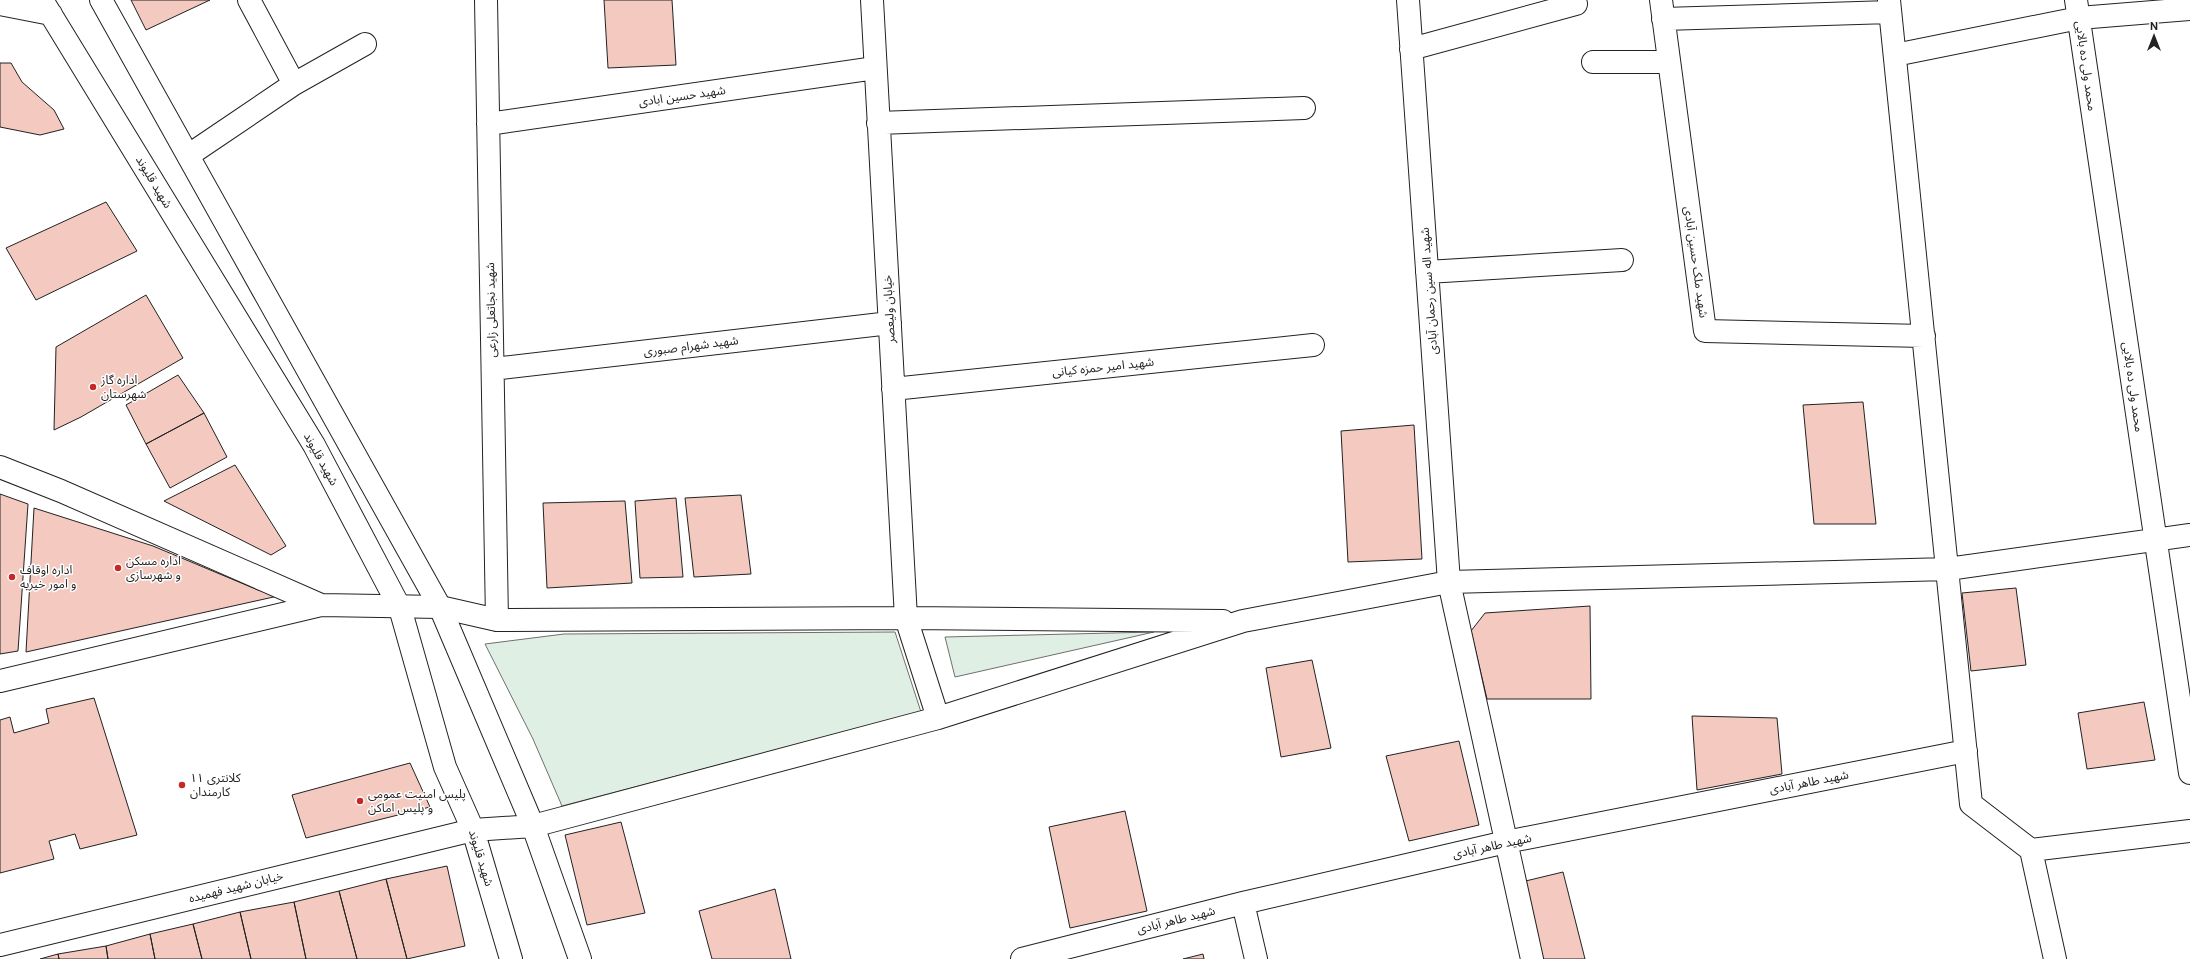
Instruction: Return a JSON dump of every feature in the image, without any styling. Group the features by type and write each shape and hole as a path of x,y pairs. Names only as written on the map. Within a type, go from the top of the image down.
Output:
{"street":[{"path":"102,0 190,155 440,607 533,826 580,959"},
{"path":"249,0 294,84"},
{"name":"شهید نجاتعلی زارعی","path":"486,0 497,620"},
{"name":"خیابان ولیعصر","path":"872,0 906,618 938,718"},
{"name":"شهید اله سین رحمان آبادی","path":"1408,0 1428,272 1448,582 1532,959"},
{"path":"0,4 47,7"},
{"path":"1412,49 1576,4"},
{"path":"1662,10 1890,6 1971,804 2031,850 2056,959"},
{"name":"شهید قلیوند","path":"47,7 314,445 400,608 445,767 473,830 511,959"},
{"path":"1895,55 2077,9 2190,9"},
{"name":"محمد ولی ده بالایی","path":"2077,9 2190,773"},
{"name":"شهید ملک حسین آبادی","path":"1662,10 1705,330 1924,336"},
{"path":"190,155 294,84 365,44"},
{"path":"1593,62 1669,62"},
{"name":"شهید حسین ابادی","path":"488,124 875,68"},
{"path":"878,123 1304,108"},
{"path":"1428,272 1622,260"},
{"name":"شهید شهرام صبوری","path":"493,369 890,323"},
{"name":"شهید امیر حمزه کیانی","path":"893,389 1313,345"},
{"path":"0,467 61,491 321,605"},
{"path":"0,681 321,605 400,608 440,607 497,620 906,618 1243,621 1448,582 1948,569 2190,535"},
{"name":"خیابان شهید فهمیده","path":"0,945 473,830 533,826 938,718 1243,621"},
{"name":"شهید طاهر آبادی","path":"1022,959 1243,903 1506,842 1966,751"},
{"path":"2031,850 2190,831"},
{"path":"1243,903 1256,959"}],"green space":[{"path":"895,632 921,712 562,806 533,739 485,644 564,634"},
{"path":"1154,632 955,677 945,637"}],"building":[{"path":"131,0 210,0 146,30"},
{"path":"604,0 672,0 676,65 608,68"},
{"path":"0,63 11,63 22,82 54,110 64,129 40,135 0,127"},
{"path":"106,202 137,251 36,300 6,248"},
{"name":"اداره گاز شهرستان","path":"146,295 183,358 81,417 54,430 56,347"},
{"path":"178,375 204,413 146,444 126,405"},
{"path":"1863,402 1876,524 1814,524 1803,405"},
{"path":"204,413 227,457 170,488 146,444"},
{"path":"1414,425 1422,559 1348,562 1341,431"},
{"path":"235,465 286,546 271,555 164,501"},
{"name":"اداره اوقاف و امور خیریه","path":"0,494 28,504 18,651 0,654"},
{"path":"741,495 751,574 694,577 685,498"},
{"path":"676,498 683,577 640,578 635,501"},
{"path":"625,501 632,583 547,588 543,503"},
{"name":"اداره مسکن و شهرسازی","path":"34,508 153,546 258,590 278,596 26,652"},
{"path":"2016,588 2026,665 1971,671 1962,593"},
{"path":"1590,606 1591,699 1487,699 1471,631 1485,613"},
{"path":"1312,660 1331,748 1281,757 1266,668"},
{"path":"94,698 137,835 80,849 75,834 49,841 54,859 0,873 0,720 10,717 14,733 49,723 46,709"},
{"path":"2144,702 2155,760 2087,769 2078,713"},
{"path":"1692,716 1777,718 1782,774 1697,790"},
{"path":"1459,741 1479,825 1409,841 1386,756"},
{"name":"پلیس امنیت عمومی و پلیس اماکن","path":"410,763 430,807 306,838 292,795"},
{"path":"1125,811 1147,911 1070,928 1049,827"},
{"path":"621,822 645,913 587,925 565,835"},
{"path":"447,866 465,946 407,959 386,879"},
{"path":"1563,872 1585,959 1524,959 1509,885"},
{"path":"386,879 407,959 357,959 339,891"},
{"path":"775,889 791,959 712,959 699,911"},
{"path":"339,891 357,959 306,959 294,902"},
{"path":"294,902 306,959 251,959 240,912"},
{"path":"240,912 251,959 202,959 193,924"},
{"path":"193,924 202,959 155,959 150,934"},
{"path":"150,934 155,959 108,959 106,946"},
{"path":"106,946 108,959 59,959 58,954"},
{"path":"58,954 59,959 40,959"},
{"path":"1203,954 1204,959 1183,959"}],"place":[{"name":"اداره گاز شهرستان","path":"93,387"},
{"name":"اداره مسکن و شهرسازی","path":"118,568"},
{"name":"اداره اوقاف و امور خیریه","path":"12,577"},
{"name":"کلانتری ۱۱ کارمندان","path":"182,785"},
{"name":"پلیس امنیت عمومی و پلیس اماکن","path":"360,801"}]}
